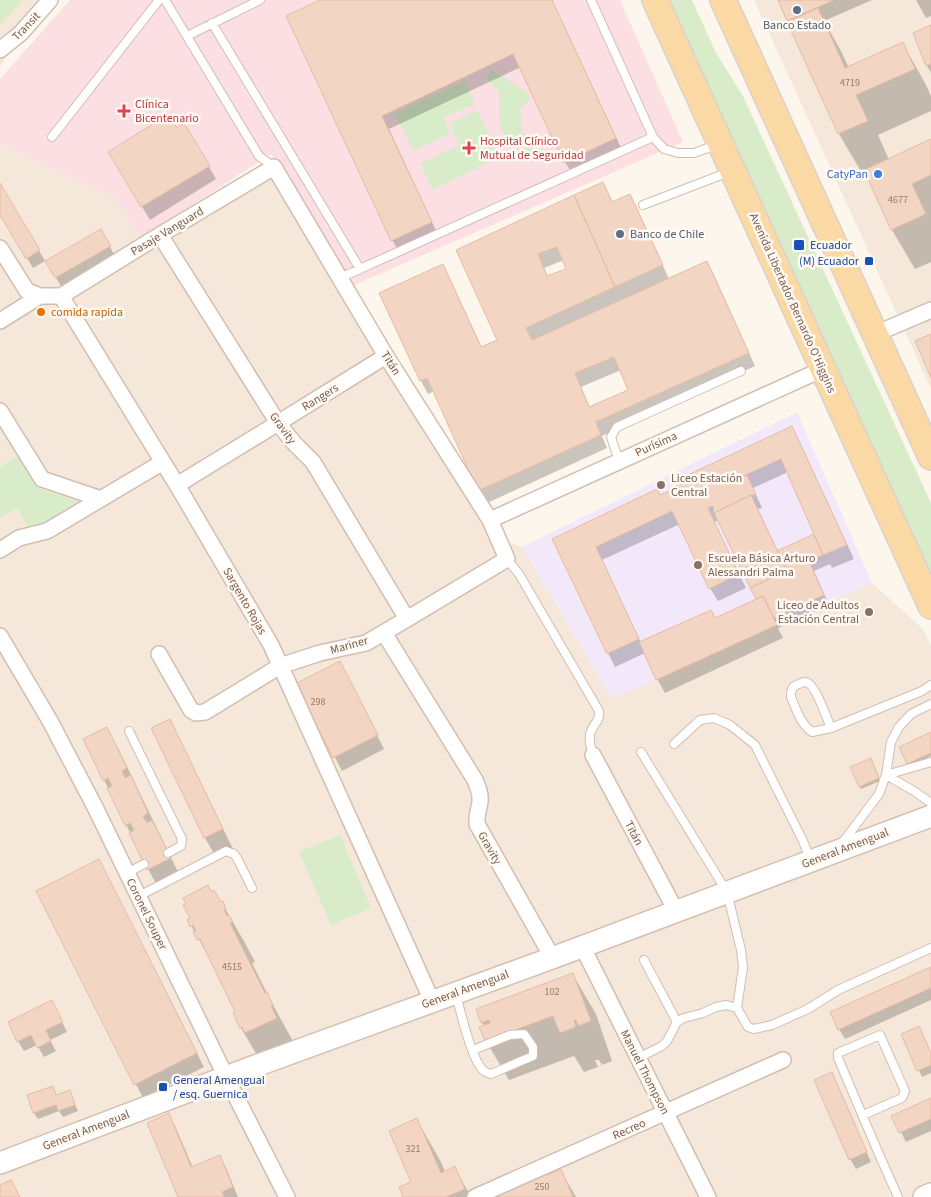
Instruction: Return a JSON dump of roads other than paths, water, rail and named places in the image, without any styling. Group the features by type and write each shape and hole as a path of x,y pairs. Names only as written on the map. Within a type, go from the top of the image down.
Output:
{"main road":[{"name":"Avenida Libertador Bernardo O'Higgins","path":"655,0 931,606"},
{"path":"723,0 931,457"}],"street":[{"name":"Transit","path":"0,50 21,33 50,0"},
{"name":"Pasaje Vanguard","path":"61,296 274,167"},
{"name":"Titán","path":"274,167 386,356 490,520 507,560"},
{"name":"Gravity","path":"160,235 278,423 293,442 313,462 407,619"},
{"path":"0,248 27,291 40,296 61,296"},
{"path":"0,321 40,296"},
{"name":"Sargento Rojas","path":"61,296 177,485 271,645 432,1001"},
{"path":"875,334 931,310"},
{"name":"Rangers","path":"177,485 386,356"},
{"name":"Purísima","path":"490,520 823,369"},
{"path":"0,410 42,479 101,499"},
{"path":"0,550 19,538 47,531 163,462"},
{"name":"Mariner","path":"159,654 191,710 205,712 280,666 320,653 366,643 507,560"},
{"name":"Gravity","path":"384,633 475,780 481,799 477,824 552,957"},
{"name":"Coronel Souper","path":"0,636 50,722 96,809 287,1197"},
{"name":"Titán","path":"593,755 676,911"},
{"name":"General Amengual","path":"0,1163 226,1076 456,993 931,816"},
{"name":"Manuel Thompson","path":"582,946 708,1197"},
{"name":"Recreo","path":"475,1197 783,1060"},
{"path":"924,1197 931,1194"}],"lane":[{"path":"52,137 160,0"},
{"path":"166,0 259,156 274,167"},
{"path":"187,36 260,0"},
{"path":"592,0 653,137 664,149 678,153 694,153 721,143"},
{"path":"212,23 360,269"},
{"path":"340,278 653,137"},
{"path":"643,204 733,171"},
{"path":"619,461 610,437 617,426 741,371"},
{"path":"507,560 519,574 599,711 599,720 590,736 593,755"},
{"path":"831,728 815,690 810,684 805,682 793,687 791,697 801,721 812,732 831,728 922,691 931,685"},
{"path":"836,851 878,794 886,775 891,742 899,727 911,714 931,704"},
{"path":"674,744 700,720 714,718 730,725 746,738 754,745 803,841 811,861"},
{"path":"129,731 182,839 181,846 168,852"},
{"path":"641,752 727,892 741,950 743,967 737,1008 748,1027 754,1029 772,1025 808,1009 838,990 931,948"},
{"path":"886,775 931,762"},
{"path":"886,775 931,803"},
{"path":"139,896 226,851 234,854 237,858 252,888"},
{"path":"127,873 144,864"},
{"path":"644,960 676,1022"},
{"path":"456,993 468,1039 473,1050 483,1071 491,1074 533,1056 533,1048 524,1034 510,1035 473,1050"},
{"path":"638,1058 662,1046 667,1041 676,1022 716,1007 726,1005 737,1008"},
{"path":"863,1115 902,1098 906,1091 880,1035 838,1053 838,1058 898,1197"}],"place":[{"name":"Banco Estado","path":"797,10"},
{"name":"Clínica Bicentenario","path":"124,111"},
{"name":"Hospital Clínico Mutual de Seguridad","path":"469,148"},
{"name":"CatyPan","path":"878,174"},
{"name":"Banco de Chile","path":"620,234"},
{"name":"Ecuador","path":"799,245"},
{"name":"(M) Ecuador","path":"869,261"},
{"name":"comida rapida","path":"41,312"},
{"name":"Liceo Estación Central","path":"661,485"},
{"name":"Escuela Básica Arturo Alessandri Palma","path":"698,565"},
{"name":"Liceo de Adultos Estación Central","path":"869,612"},
{"name":"General Amengual / esq. Guernica","path":"163,1087"}]}
